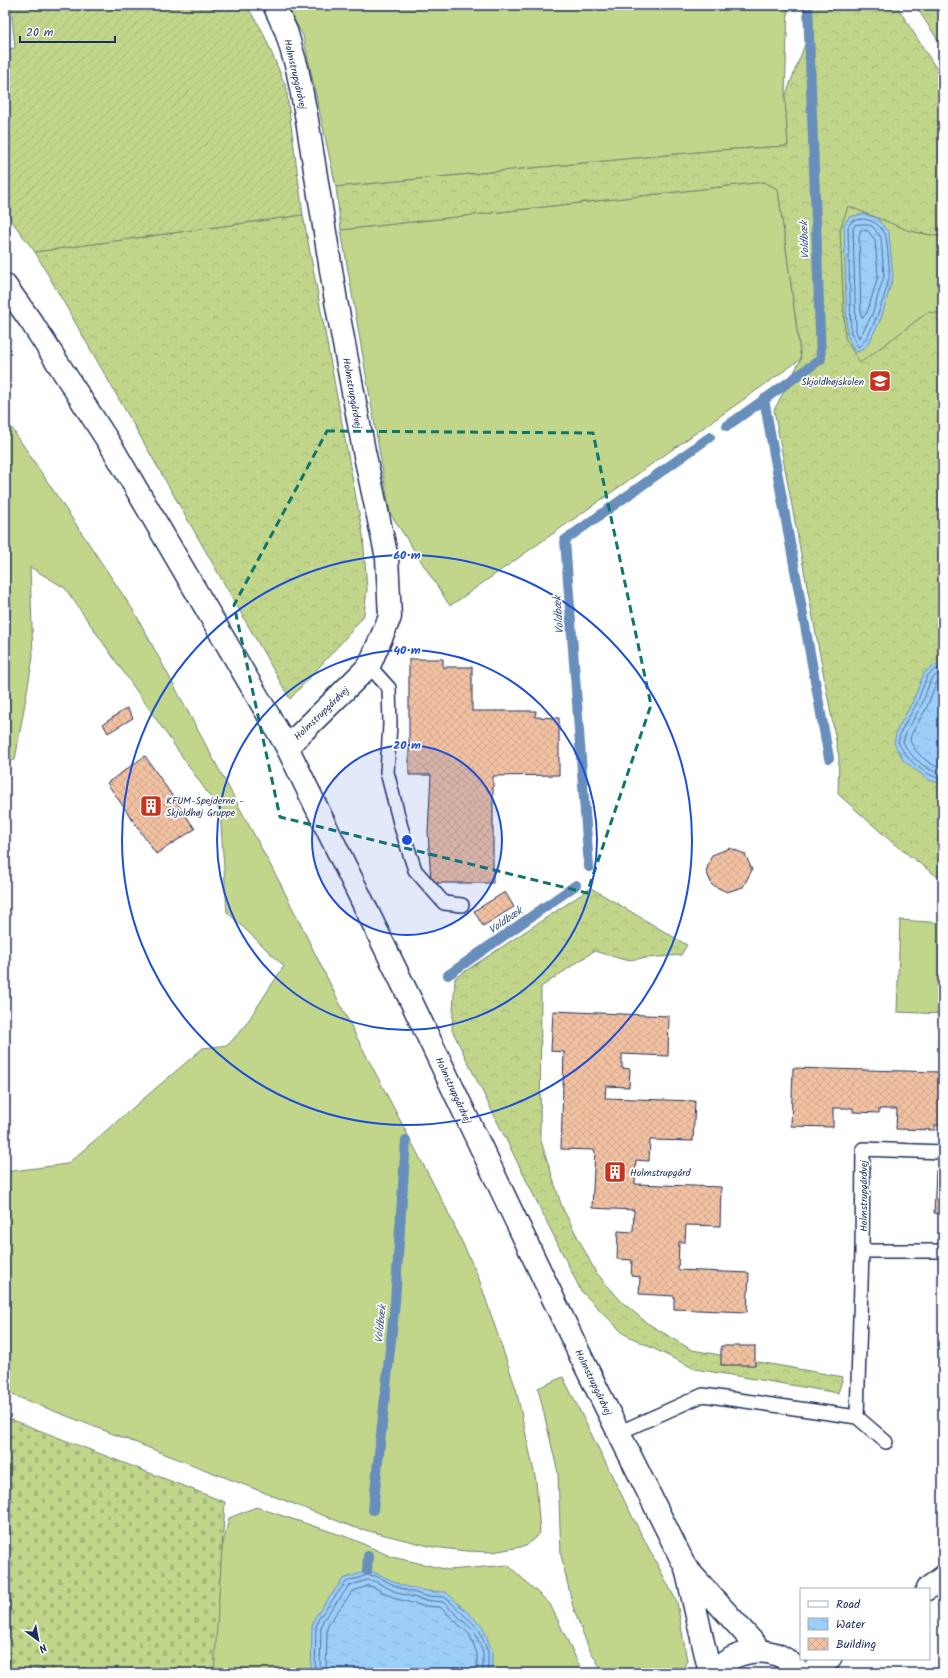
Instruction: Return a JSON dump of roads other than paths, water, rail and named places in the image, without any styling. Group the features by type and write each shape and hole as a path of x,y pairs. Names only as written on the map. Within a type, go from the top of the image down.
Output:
{"street":[{"name":"Holmstrupgårdvej","path":"274,5 286,31 297,68 364,451 387,558 390,617 368,666 287,747"},
{"name":"Holmstrupgårdvej","path":"5,285 32,323 113,449 287,747 413,1004 618,1433 686,1568 712,1673"},
{"name":"Holmstrupgårdvej","path":"686,1568 761,1651"},
{"path":"928,1588 943,1577"},
{"path":"712,1673 719,1665 730,1657 750,1651 761,1651 781,1657 790,1663 799,1673"},
{"path":"811,1673 829,1660"}],"lane":[{"path":"368,666 389,688 390,724 387,772 400,827 415,870 444,903 462,905"},
{"name":"Holmstrupgårdvej","path":"857,1417 862,1251 863,1149 943,1152"},
{"path":"862,1251 943,1251"},
{"path":"618,1433 703,1396 857,1417 886,1442"}],"water":[{"path":"864,214 877,218 889,233 893,277 881,319 868,344 862,350 856,352 853,349 847,334 844,225 849,217"},
{"path":"935,665 943,665 943,784 929,780 904,761 894,743 897,730 913,701 924,673"},
{"path":"367,1571 410,1588 446,1592 483,1627 492,1651 492,1673 311,1673 312,1626 315,1617 343,1579"}],"waterway":[{"name":"Voldbæk","path":"727,426 821,359 808,5"},
{"path":"764,399 829,758"},
{"name":"Voldbæk","path":"589,867 565,540 710,437"},
{"name":"Voldbæk","path":"448,975 576,885"},
{"name":"Voldbæk","path":"373,1510 395,1302 406,1140"},
{"name":"Voldbæk","path":"367,1571 368,1556"}],"place":[{"name":"Skjoldhøjskolen","path":"880,381"},
{"name":"KFUM-Spejderne - Skjoldhøj Gruppe","path":"151,806"},
{"name":"Holmstrupgård","path":"615,1172"}]}
